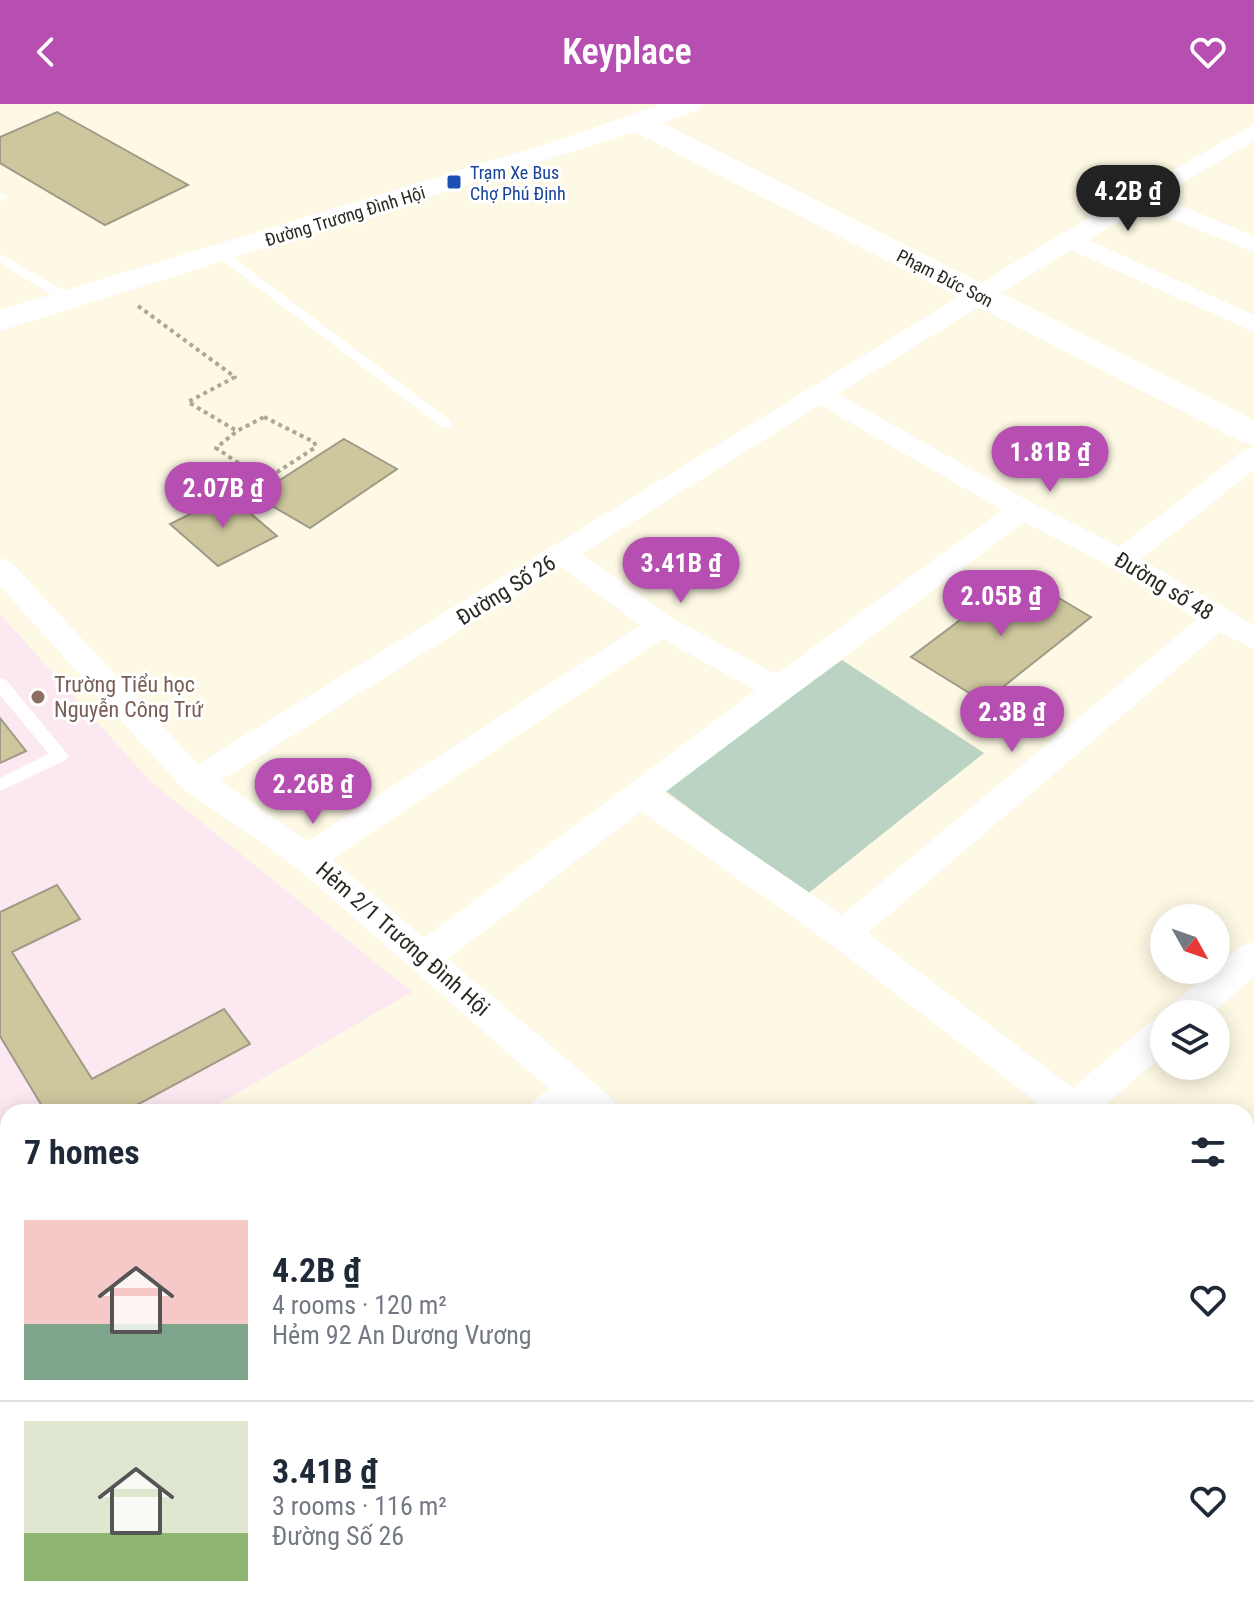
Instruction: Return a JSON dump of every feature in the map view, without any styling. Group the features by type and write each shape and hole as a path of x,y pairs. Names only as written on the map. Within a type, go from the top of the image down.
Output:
{"street":[{"name":"Đường Trương Đình Hội","path":"0,321 223,254 688,104"},
{"name":"Phạm Đức Sơn","path":"637,122 1254,434"},
{"name":"Đường Số 26","path":"195,781 564,555 978,295 1254,131"},
{"path":"1140,198 1254,245"},
{"path":"1068,240 1254,324"},
{"name":"Đường số 48","path":"821,395 1022,509 1121,560 1254,639"},
{"name":"Đường số 48","path":"1121,560 1254,456"},
{"path":"425,957 778,689 1022,509"},
{"path":"564,555 661,625 778,689"},
{"name":"Hẻm 2/1 Trương Đình Hội","path":"0,568 195,781 308,858 589,1101"},
{"path":"843,934 1217,618"},
{"path":"308,858 661,625"},
{"path":"641,794 843,934 1063,1104"},
{"path":"1202,1000 1254,956"},
{"path":"1080,1104 1150,1044"}],"lane":[{"path":"223,254 446,424"},
{"path":"0,258 69,299"},
{"path":"0,684 60,756 0,785"}],"path":[{"path":"113,285 173,334 235,377 188,402 237,431"},
{"path":"271,418 314,442 316,447 276,476 258,476 216,448 237,431 256,420 271,418"}],"shaded area":[{"path":"0,614 150,781 412,992 219,1104 0,1104"}],"green space":[{"path":"842,660 984,753 806,895 663,789"}],"building":[{"path":"57,112 188,185 105,225 0,163 0,137"},
{"path":"344,439 397,469 310,528 255,496"},
{"path":"229,495 277,536 218,566 170,524"},
{"path":"1020,575 1091,617 984,702 911,657"},
{"path":"0,718 26,751 0,763"},
{"path":"57,885 80,919 12,952 92,1079 224,1009 250,1044 139,1104 41,1104 0,1036 0,912"}],"place":[{"name":"Trạm Xe Bus Chợ Phú Định","path":"454,182"},
{"name":"Trường Tiểu học Nguyễn Công Trứ","path":"38,697"}]}
